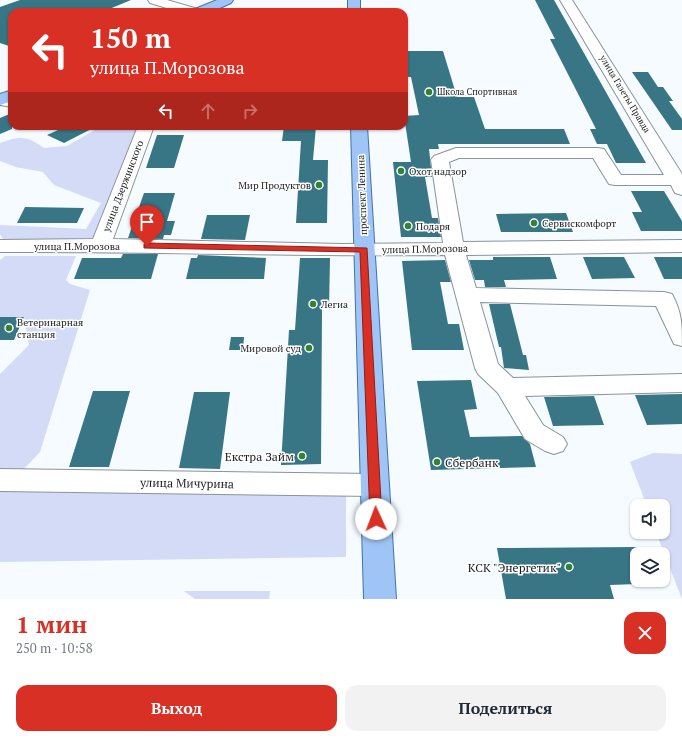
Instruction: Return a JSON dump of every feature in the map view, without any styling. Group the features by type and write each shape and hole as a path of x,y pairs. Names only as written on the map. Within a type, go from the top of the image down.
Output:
{"main road":[{"path":"209,8 227,0"},
{"name":"проспект Ленина","path":"359,130 380,599"}],"street":[{"path":"154,0 180,8"},
{"name":"улица Газеты Правда","path":"566,0 679,185"},
{"name":"улица Дзержинского","path":"101,245 144,130"},
{"path":"554,444 534,432 507,387 487,368 454,249 440,160 456,153 598,153 615,180 679,185"},
{"name":"улица П.Морозова","path":"0,246 101,245 364,250 682,246"},
{"path":"467,295 664,299 681,335"},
{"path":"507,387 682,383"},
{"name":"улица Мичурина","path":"0,480 375,485"}],"shaded area":[{"path":"95,130 140,130 97,239 4,241 0,234 0,225 86,229 101,203 54,185 43,172 16,167 0,161 0,143 13,139 27,139 44,148 67,146"},
{"path":"5,256 76,256 66,280 70,284 90,290 40,452 21,472 0,473 0,374 29,345 24,317 0,317 0,260"},
{"path":"653,453 682,454 682,599 670,568 670,547 662,547 659,539 670,539 670,499 644,499 630,462"},
{"path":"0,483 346,484 346,557 0,562"},
{"path":"184,591 270,591 269,599 195,599"}],"building":[{"path":"20,0 131,0 112,8 8,8 8,46 0,43 0,7"},
{"path":"535,0 554,0 646,163 616,163 607,144 597,144 590,129 596,129 550,39 555,39"},
{"path":"408,51 443,51 457,97 474,97 485,129 564,129 570,144 438,144 439,149 429,149 432,177 425,177 432,218 438,218 441,237 401,237 393,162 411,162 406,130 408,130 408,116 419,115 411,77 408,77"},
{"path":"632,72 648,72 658,87 663,87 673,101 669,101 682,119 682,130 672,130"},
{"path":"8,115 8,130 10,130 0,134 0,118"},
{"path":"58,130 89,130 64,143 47,135"},
{"path":"283,130 316,130 313,160 328,160 327,223 296,223 301,141 282,141"},
{"path":"157,135 184,135 174,168 146,168"},
{"path":"631,191 664,191 682,221 682,231 641,231 632,212 642,212"},
{"path":"144,193 175,193 167,221 175,221 171,235 164,235 163,239 128,238"},
{"path":"25,207 84,208 77,223 17,223"},
{"name":"Сервискомфорт","path":"566,213 573,232 501,232 496,214"},
{"path":"207,215 250,215 245,240 201,239"},
{"path":"123,254 158,254 151,279 74,279 82,258 121,258"},
{"path":"198,255 266,258 264,279 186,279 191,258 197,258"},
{"path":"493,257 550,257 557,279 504,280 506,287 485,287 484,280 475,280 469,260 493,260"},
{"path":"583,257 624,257 635,278 592,279"},
{"path":"654,257 682,257 682,279 664,279"},
{"path":"300,258 330,258 329,309 322,309 321,464 281,465 289,330 295,330"},
{"path":"445,260 451,282 440,282 448,324 459,324 464,350 412,350 402,261"},
{"path":"489,304 510,304 523,355 526,355 529,370 504,368 501,347 499,347"},
{"name":"Ветеринарная станция","path":"0,317 24,317 14,340 0,340"},
{"path":"231,337 244,337 243,350 229,350"},
{"path":"471,380 477,409 464,410 470,437 522,436 530,444 536,467 431,470 417,381"},
{"path":"93,391 130,391 109,467 69,467"},
{"path":"194,392 230,392 220,469 179,468"},
{"path":"682,394 682,424 647,425 635,395"},
{"path":"594,396 604,425 553,426 544,397"},
{"name":"КСК \"Энергетик\"","path":"630,547 630,584 610,585 614,599 506,599 497,548"}],"place":[{"name":"Школа Спортивная","path":"429,92"},
{"name":"Охот надзор","path":"401,171"},
{"name":"Мир Продуктов","path":"319,185"},
{"name":"Сервискомфорт","path":"534,223"},
{"name":"Подаря","path":"408,226"},
{"name":"Легиа","path":"313,304"},
{"name":"Ветеринарная станция","path":"9,328"},
{"name":"Мировой суд","path":"309,348"},
{"name":"Екстра Займ","path":"302,456"},
{"name":"Сбербанк","path":"437,462"},
{"name":"КСК \"Энергетик\"","path":"569,567"}],"route":[{"path":"147,246 364,250 376,519"}]}
